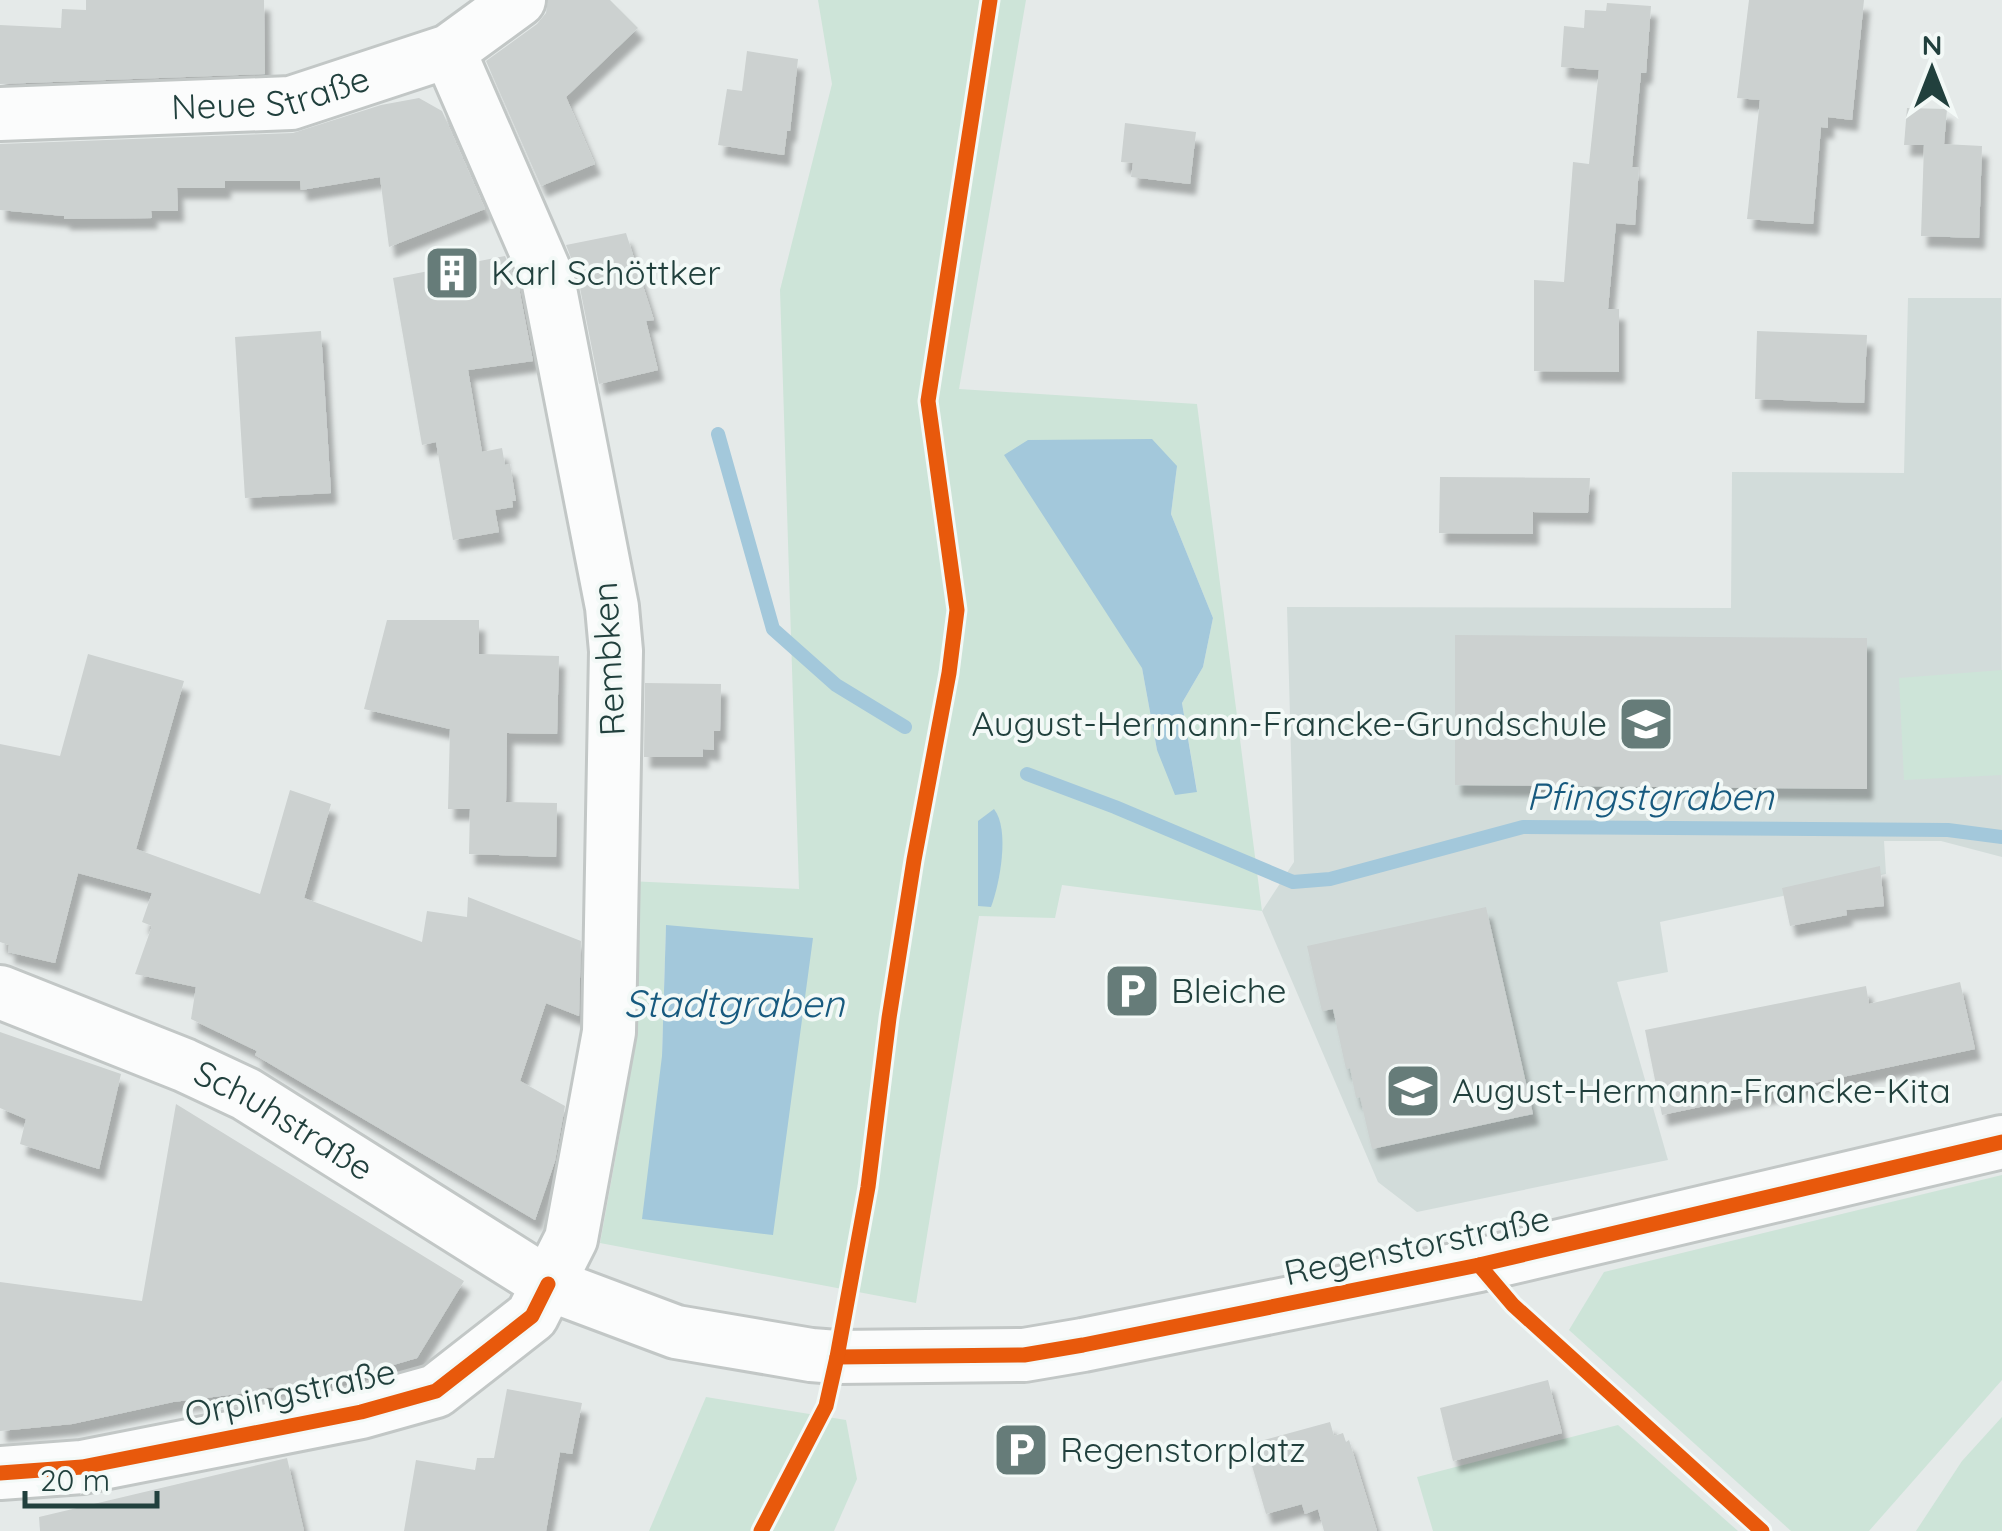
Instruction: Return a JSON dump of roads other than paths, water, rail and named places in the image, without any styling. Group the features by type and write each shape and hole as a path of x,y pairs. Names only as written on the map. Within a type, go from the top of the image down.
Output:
{"street":[{"name":"Neue Straße","path":"0,114 292,103 449,51 519,0"},
{"name":"Rembken","path":"449,51 548,279 612,607 616,651 609,1032 571,1239 548,1284"},
{"name":"Schuhstraße","path":"0,992 184,1065 246,1094 548,1284"},
{"name":"Regenstorstraße","path":"548,1284 676,1332 810,1356 1024,1356 1479,1265 2002,1142"},
{"name":"Orpingstraße","path":"0,1473 100,1463 361,1412 436,1391 532,1316 548,1284"}],"water":[{"path":"1152,439 1177,466 1171,514 1213,618 1203,667 1182,703 1197,792 1175,795 1157,750 1142,668 1004,455 1028,440"},
{"path":"994,809 1002,829 998,884 991,907 978,906 978,821"},
{"name":"Stadtgraben","path":"666,925 813,938 773,1235 642,1219 662,1056"}],"waterway":[{"name":"Pfingstgraben","path":"718,434 773,629 836,685 905,727"},
{"name":"Pfingstgraben","path":"1027,774 1293,882 1330,879 1523,827 1948,830 2002,837"}],"place":[{"name":"Karl Schöttker","path":"452,273"},
{"name":"August-Hermann-Francke-Grundschule","path":"1646,724"},
{"name":"Bleiche","path":"1132,991"},
{"name":"August-Hermann-Francke-Kita","path":"1413,1091"},
{"name":"Regenstorplatz","path":"1021,1450"}]}
